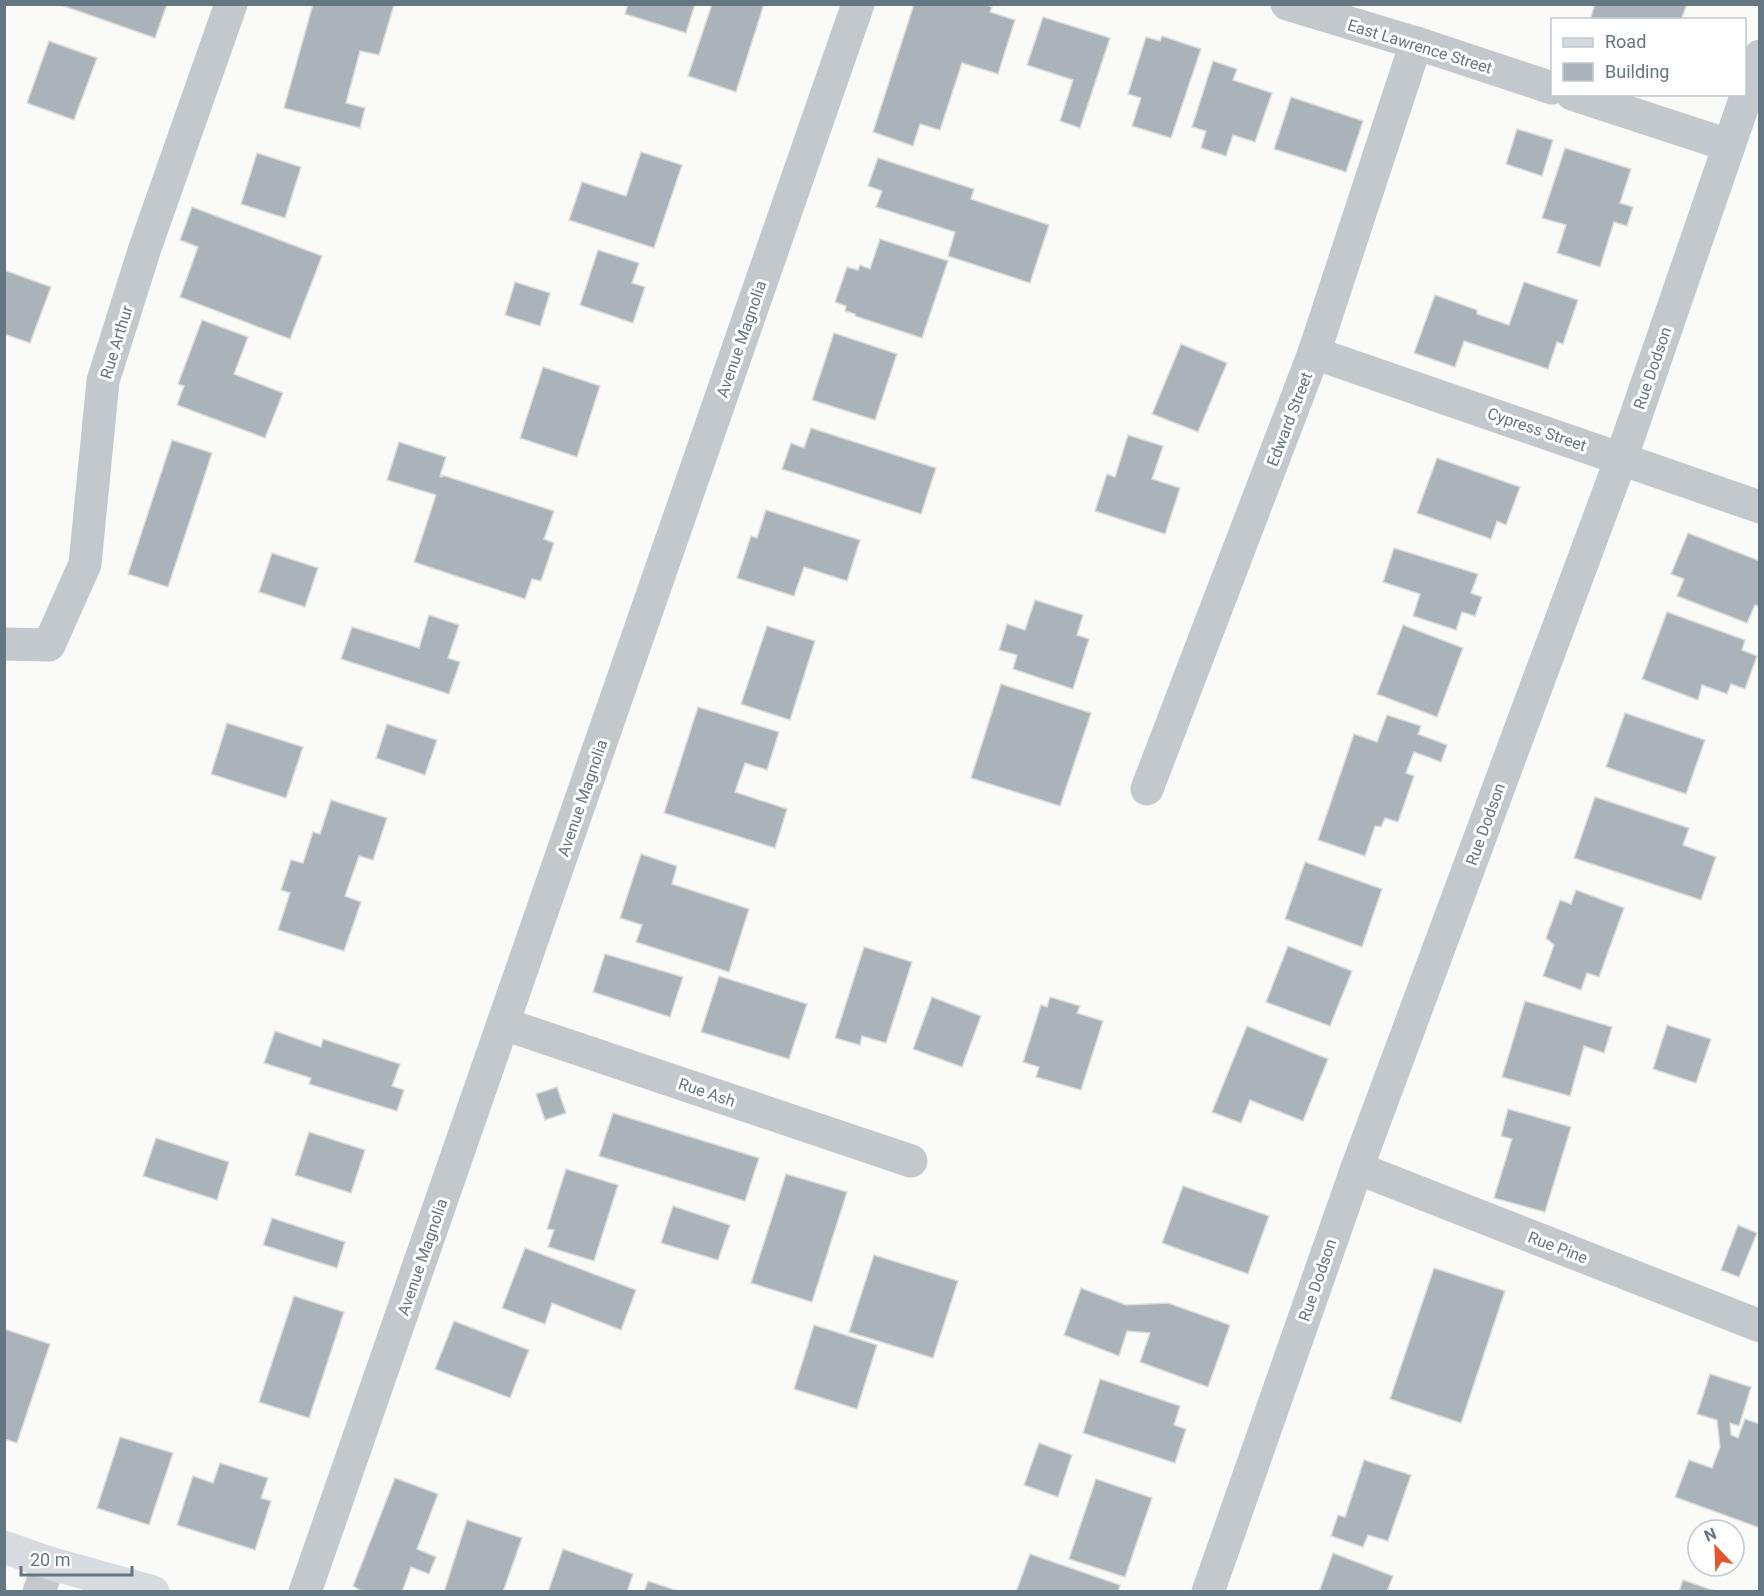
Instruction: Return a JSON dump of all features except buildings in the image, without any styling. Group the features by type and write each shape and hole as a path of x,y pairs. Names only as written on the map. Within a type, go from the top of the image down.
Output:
{"main road":[{"path":"4,1546 44,1577 153,1592"}],"street":[{"name":"Rue Arthur","path":"4,644 49,645 85,564 103,381 145,248 231,4"},
{"name":"Avenue Magnolia","path":"305,1592 858,4"},
{"name":"East Lawrence Street","path":"1287,4 1551,88"},
{"name":"Edward Street","path":"1147,789 1314,353 1416,44"},
{"name":"Rue Dodson","path":"1746,95 1760,56"},
{"path":"1578,96 1728,145"},
{"name":"Rue Dodson","path":"1208,1592 1357,1168 1621,459 1746,96"},
{"name":"Cypress Street","path":"1314,353 1760,507"},
{"name":"Rue Ash","path":"504,1023 911,1161"},
{"name":"Rue Pine","path":"1357,1168 1760,1326"}]}
